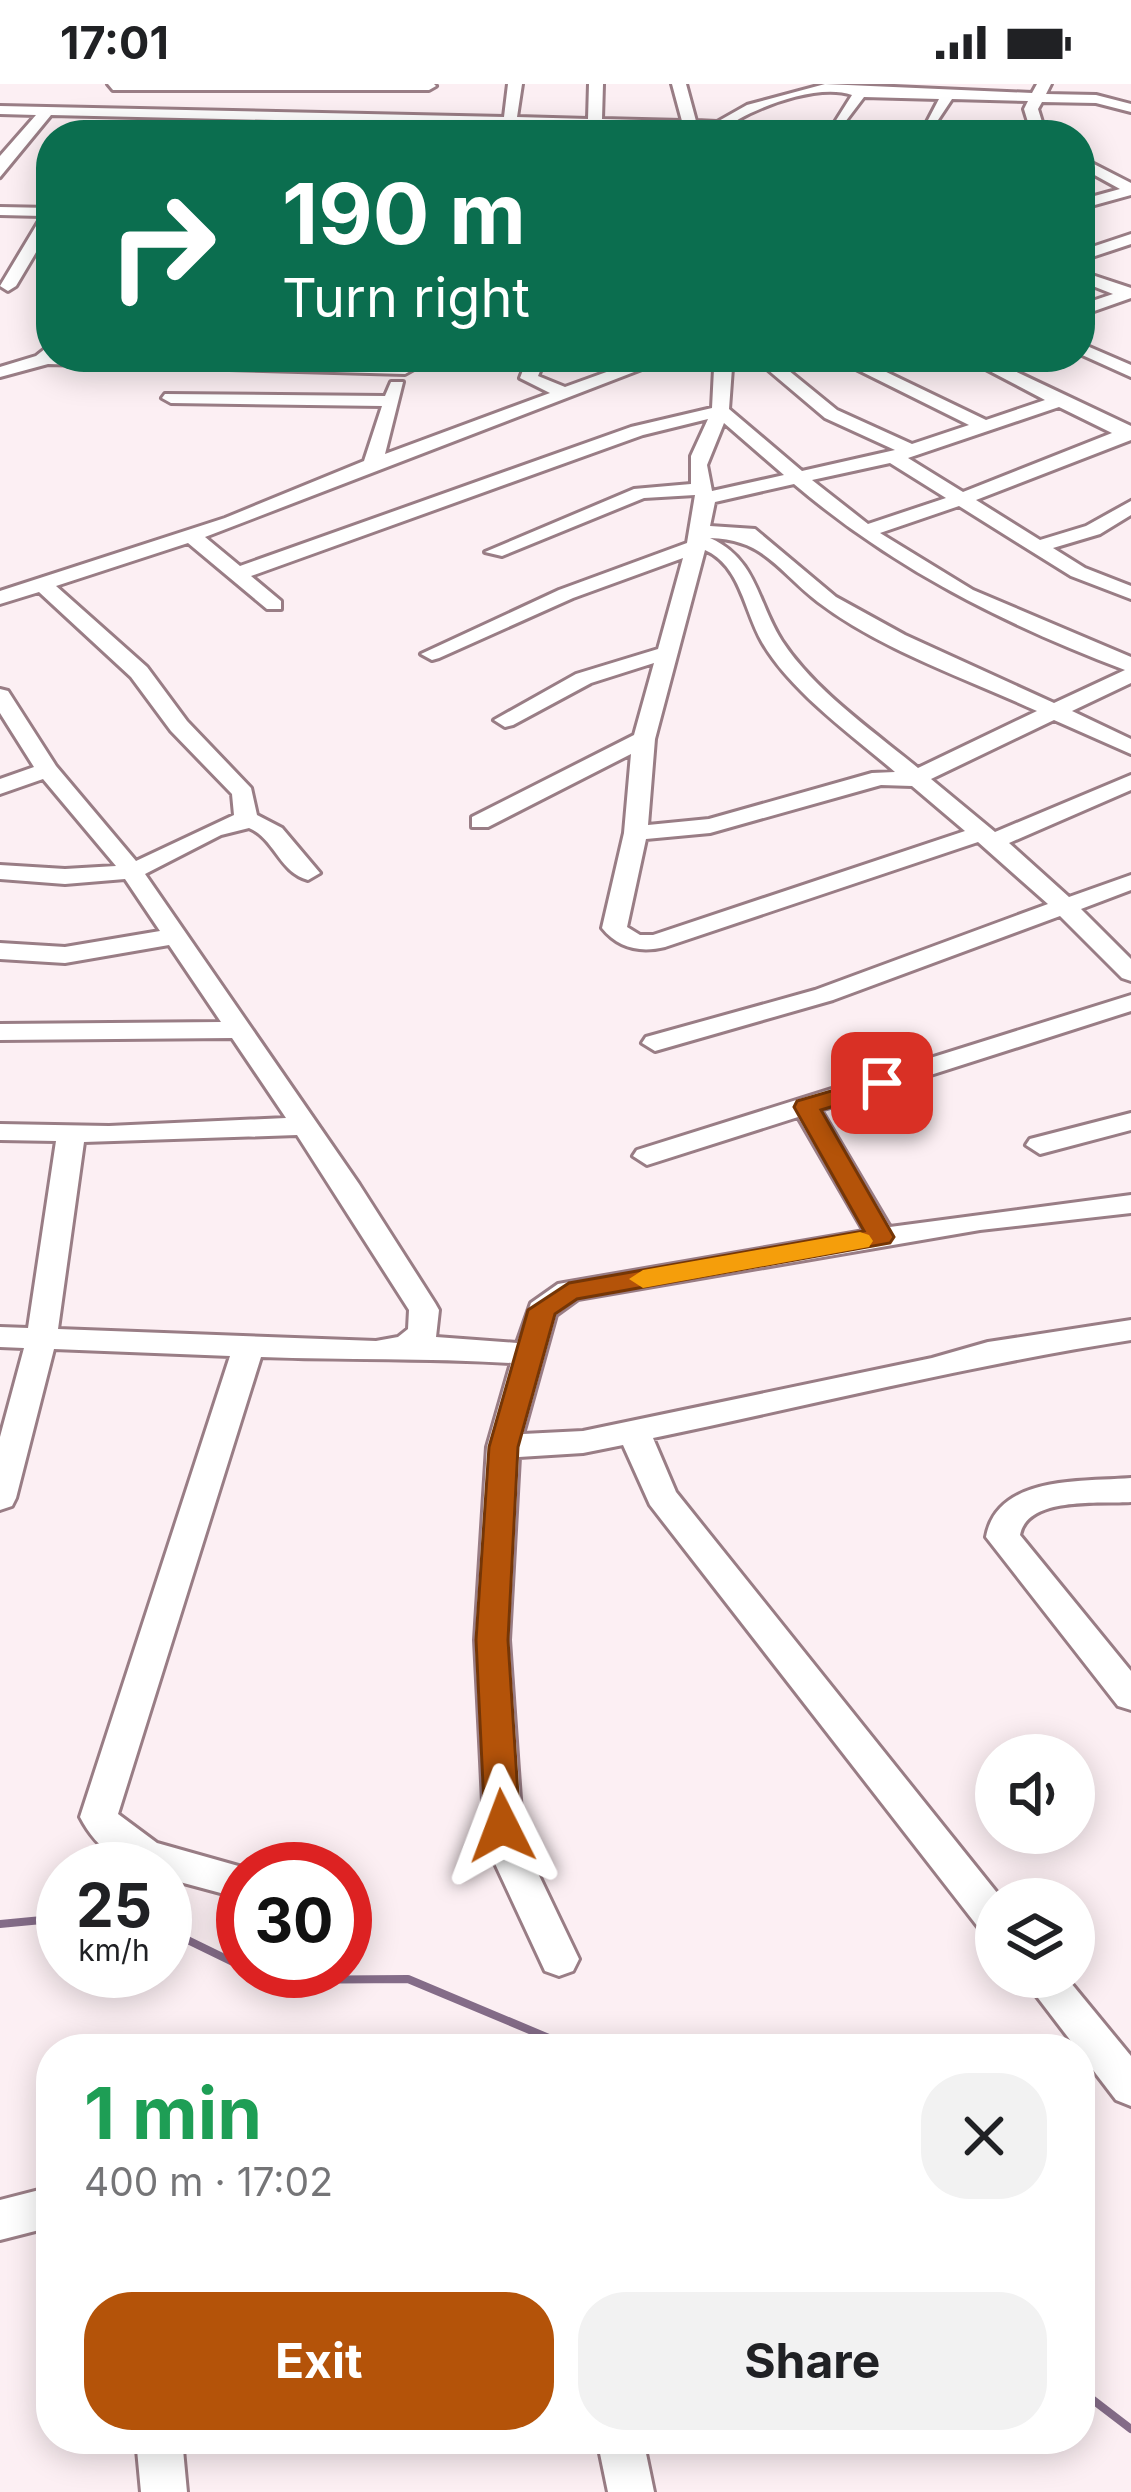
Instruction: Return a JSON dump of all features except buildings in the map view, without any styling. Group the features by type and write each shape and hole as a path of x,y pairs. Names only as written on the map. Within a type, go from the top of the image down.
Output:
{"street":[{"path":"7,110 509,120 515,84"},
{"path":"587,120 596,84"},
{"path":"679,84 689,120"},
{"path":"734,120 756,107 837,84 860,93 1038,90 1109,100 1131,108"},
{"path":"102,111 113,85 429,85 416,118"},
{"path":"7,110 27,88"},
{"path":"1034,120 1038,90"},
{"path":"843,120 860,93"},
{"path":"935,120 949,93"},
{"path":"39,120 47,111"},
{"path":"132,120 140,112"},
{"path":"204,120 208,113"},
{"path":"0,173 7,156 36,123"},
{"path":"1095,170 1131,190"},
{"path":"1095,201 1131,190"},
{"path":"0,211 36,212"},
{"path":"8,286 36,238"},
{"path":"1095,251 1131,238"},
{"path":"1095,281 1130,294"},
{"path":"1095,306 1130,294"},
{"path":"1095,355 1131,372"},
{"path":"0,372 36,358"},
{"path":"372,466 390,401 404,372"},
{"path":"531,372 529,378 566,394"},
{"path":"0,598 192,536 624,372"},
{"path":"723,372 721,411 699,451 703,494 698,539 644,739 636,833 614,928 638,944 656,942 986,838 1131,782"},
{"path":"780,372 830,413 900,453 962,501 1078,572 1130,592"},
{"path":"872,372 980,424"},
{"path":"1002,372 1130,433"},
{"path":"170,398 390,401"},
{"path":"494,551 641,493 703,494 798,480 900,453 1059,400"},
{"path":"721,411 798,480 866,531 962,590 1131,665"},
{"path":"238,574 637,430 721,411"},
{"path":"866,531 962,501 1130,433"},
{"path":"1036,547 1094,530 1131,506"},
{"path":"432,654 698,539 748,532 829,601 1053,714 1131,747"},
{"path":"192,536 274,605"},
{"path":"698,539 724,551 741,572 766,632 791,665 912,779 1064,906 1131,973"},
{"path":"41,583 139,672 179,726 244,793 246,821"},
{"path":"505,720 589,673 627,660 668,655"},
{"path":"636,833 710,826 880,778 912,779 1131,675"},
{"path":"0,696 11,727 130,871 424,1310 423,1333 406,1346"},
{"path":"480,822 644,739"},
{"path":"0,787 47,770"},
{"path":"0,872 37,876 130,871 226,824 246,821 260,823 276,835 300,871 308,873"},
{"path":"655,1042 723,1027 824,995 1120,885 1131,906"},
{"path":"0,951 65,955 175,937"},
{"path":"647,1156 1131,1003"},
{"path":"0,1032 237,1030"},
{"path":"806,1107 881,1237"},
{"path":"1040,1145 1131,1120"},
{"path":"0,1132 304,1126"},
{"path":"0,1498 43,1337 71,1133"},
{"path":"559,1959 503,1842 492,1640 503,1447 542,1310 569,1292 881,1237 1131,1204"},
{"path":"503,1447 583,1442 934,1368 988,1352 1131,1330"},
{"path":"0,1336 376,1351 406,1346 530,1354"},
{"path":"216,1875 131,1849 111,1838 99,1817 249,1346"},
{"path":"634,1432 662,1497 975,1893"},
{"path":"1131,1490 1022,1504 1001,1524 1003,1537 1131,1696"},
{"path":"1059,1998 1088,2034"},
{"path":"1095,2043 1131,2087"},
{"path":"0,2220 36,2210"},
{"path":"160,2454 164,2492"},
{"path":"623,2454 631,2492"}],"waterway":[{"path":"0,1924 36,1921"},
{"path":"192,1942 216,1954"},
{"path":"372,1979 408,1979 539,2034"},
{"path":"1095,2401 1131,2429"}],"slow traffic":[{"path":"643,1279 860,1241"}],"route":[{"path":"502,1826 492,1640 503,1447 542,1310 569,1292 881,1237 806,1107 882,1083"}]}
